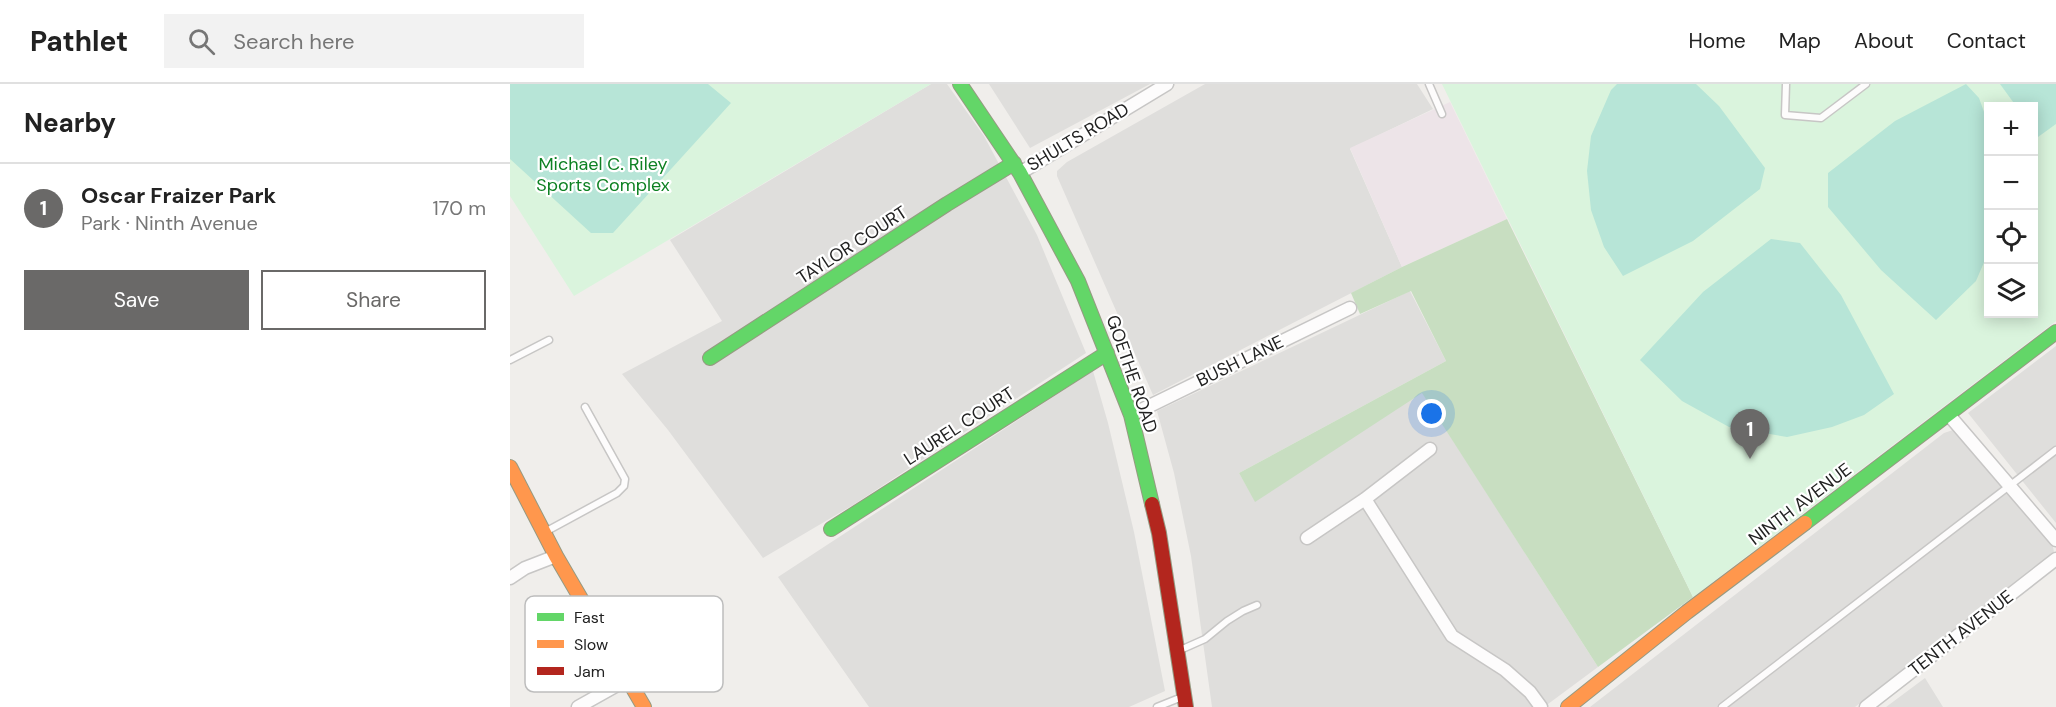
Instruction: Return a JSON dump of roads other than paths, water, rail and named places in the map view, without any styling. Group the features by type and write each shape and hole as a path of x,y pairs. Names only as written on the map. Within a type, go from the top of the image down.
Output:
{"street":[{"name":"GOETHE ROAD","path":"960,84 1017,168 1078,281 1131,415 1159,533 1185,701"},
{"name":"SHULTS ROAD","path":"1017,168 1167,84"},
{"name":"TAYLOR COURT","path":"710,358 947,204 1017,168"},
{"name":"BUSH LANE","path":"1131,415 1350,308"},
{"name":"NINTH AVENUE","path":"1568,707 1687,612 2056,332"},
{"name":"LAUREL COURT","path":"831,529 1107,353"},
{"path":"1948,414 2056,540"},
{"path":"1307,538 1365,500 1430,449"},
{"path":"510,467 579,596"},
{"path":"1365,500 1452,636 1505,670 1530,692 1541,707"},
{"path":"510,578 525,568 556,556"},
{"name":"TENTH AVENUE","path":"1866,707 2056,559"},
{"path":"578,707 605,692"},
{"path":"635,692 644,707"}],"lane":[{"path":"1429,84 1442,114"},
{"path":"1786,84 1785,115 1821,118 1866,84"},
{"path":"510,360 549,340"},
{"path":"544,532 617,493 624,486 626,479 585,407"},
{"path":"1722,707 2056,450"},
{"path":"1177,652 1205,639 1227,621 1257,605"},
{"path":"1157,707 1185,701"}],"place":[{"name":"Oscar Fraizer Park","path":"1750,459"}],"park label":[{"name":"Michael C. Riley Sports Complex","path":"603,174"}]}
